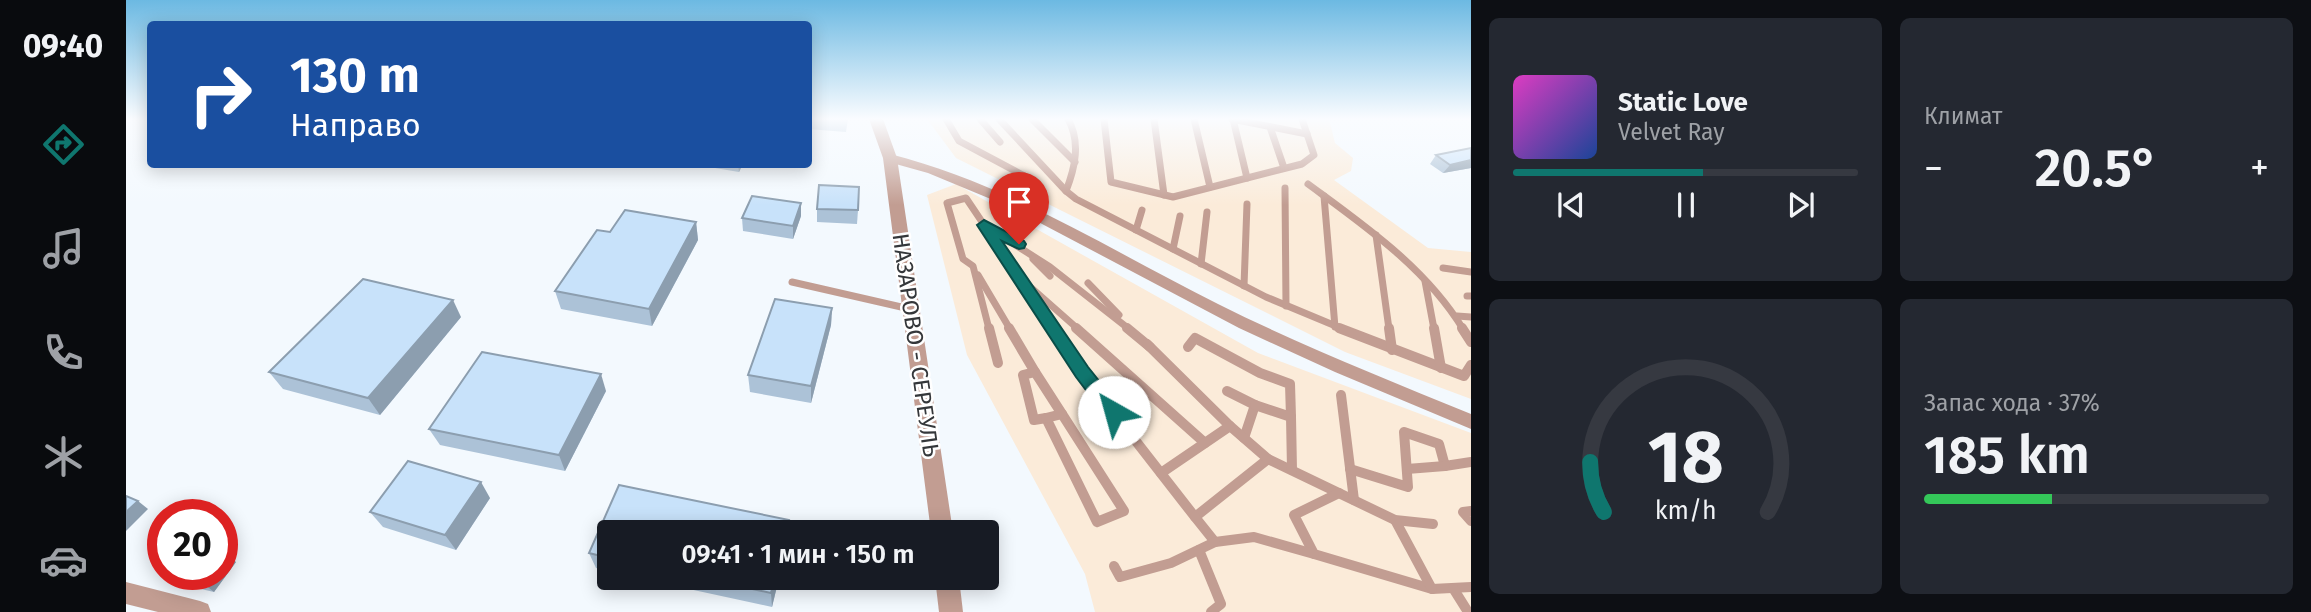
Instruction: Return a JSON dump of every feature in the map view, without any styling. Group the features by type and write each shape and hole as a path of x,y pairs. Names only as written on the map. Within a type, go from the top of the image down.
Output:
{"street":[{"name":"НАЗАРОВО - СЕРЕУЛЬ","path":"886,148 890,158 940,520"},
{"path":"890,158 949,176 1030,213 1212,308 1324,362 1471,422"},
{"path":"948,590 951,612"},
{"path":"126,593 200,612"}],"lane":[{"path":"972,148 1030,178"},
{"path":"1026,148 1076,199 1244,286 1335,327 1441,368 1464,376 1471,365"},
{"path":"1060,148 1074,162"},
{"path":"1066,191 1075,172 1074,148"},
{"path":"1107,148 1111,182 1173,197 1303,164 1314,155 1312,148"},
{"path":"1158,148 1164,195"},
{"path":"1201,148 1210,187"},
{"path":"1239,148 1247,178"},
{"path":"1277,148 1284,168"},
{"path":"1308,184 1376,234 1424,278 1457,316 1471,342"},
{"path":"1285,188 1286,306"},
{"path":"1324,196 1335,327"},
{"path":"1046,418 1097,522 1124,511 1035,372 973,266 963,259 947,203 966,198 1082,372 1214,542"},
{"path":"1244,286 1247,204"},
{"path":"1136,230 1142,210"},
{"path":"1201,264 1207,212"},
{"path":"1173,249 1180,216"},
{"path":"984,225 1019,244 1077,285 1150,346"},
{"path":"1376,234 1392,350"},
{"path":"1019,244 1050,276"},
{"path":"973,266 998,363"},
{"path":"1443,268 1471,271"},
{"path":"1017,275 1205,443"},
{"path":"1424,278 1441,368"},
{"path":"792,282 912,310"},
{"path":"1088,283 1230,425 1268,459 1395,520 1433,524"},
{"path":"1457,316 1471,317"},
{"path":"1188,347 1195,338 1260,373 1290,384 1292,470"},
{"path":"1035,372 1023,375 1034,420 1062,414"},
{"path":"1227,391 1255,405 1291,417"},
{"path":"1341,395 1354,500"},
{"path":"1244,438 1255,405"},
{"path":"1161,473 1230,425"},
{"path":"1350,469 1408,487 1404,432 1439,444 1444,466"},
{"path":"1195,517 1268,459"},
{"path":"1407,469 1471,461"},
{"path":"1314,554 1294,516 1339,493"},
{"path":"1471,511 1463,512 1471,521"},
{"path":"1395,520 1432,589"},
{"path":"1114,566 1120,577 1171,563 1214,542 1235,537 1261,536 1432,589 1471,587"},
{"path":"1199,550 1221,604 1211,612"},
{"path":"1453,588 1468,612"}],"shaded area":[{"path":"948,148 1340,148 1353,158 1351,171 1334,180 1428,248 1471,252 1471,399 1345,352 956,158"},
{"path":"956,184 1258,353 1471,433 1471,612 1095,612 1085,574 967,355 927,195"}],"building":[{"path":"1471,148 1471,160 1450,165 1436,155"},
{"path":"819,185 859,187 858,210 817,209"},
{"path":"752,196 801,203 793,226 742,218"},
{"path":"625,210 696,222 649,309 555,291 597,230 610,232"},
{"path":"363,279 453,300 368,398 269,372"},
{"path":"775,299 832,308 811,386 748,375"},
{"path":"482,352 601,374 559,455 429,429"},
{"path":"408,461 481,482 445,535 370,512"},
{"path":"619,485 789,520 604,520"},
{"path":"126,496 138,501 126,512"},
{"path":"597,535 597,555 589,553"}],"route":[{"path":"1019,244 984,225 1082,372 1114,412"}]}
